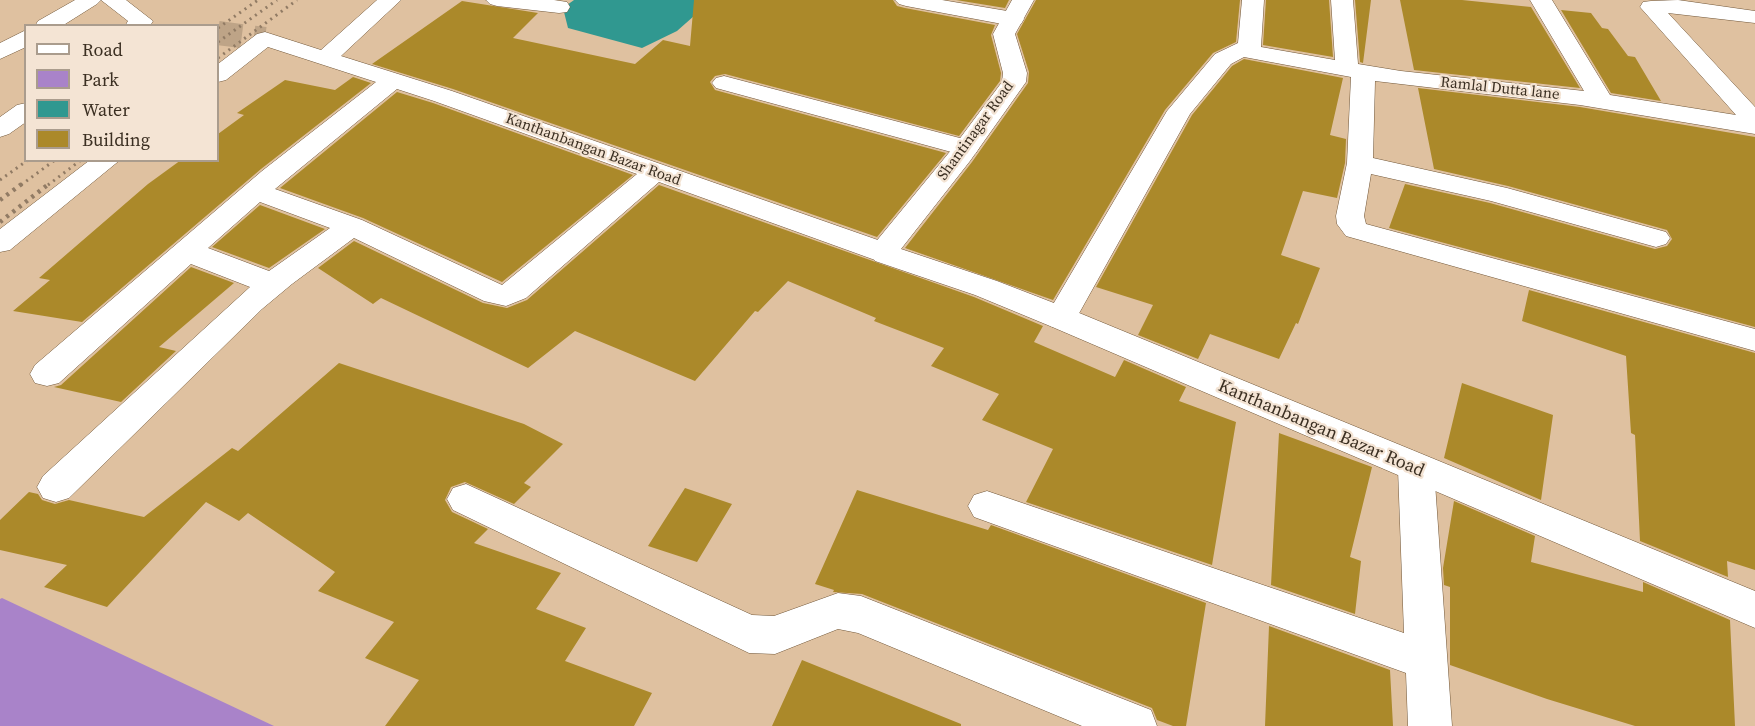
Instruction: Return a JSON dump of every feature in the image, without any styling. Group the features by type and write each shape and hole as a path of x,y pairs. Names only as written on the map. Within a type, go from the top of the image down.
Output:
{"street":[{"path":"49,24 90,0"},
{"path":"112,0 139,23"},
{"path":"324,59 390,0"},
{"path":"497,0 559,7"},
{"path":"906,0 1018,9"},
{"path":"1061,318 1179,111 1223,59 1248,47 1253,0"},
{"path":"1342,0 1355,71 1360,163 1350,224 1356,230 1755,340"},
{"path":"1541,0 1602,102"},
{"path":"1755,17 1663,5 1654,5 1650,8 1755,124"},
{"name":"Shantinagar Road","path":"885,252 1014,82 1015,73 1004,34 1018,9"},
{"path":"0,52 24,38"},
{"name":"Kanthanbangan Bazar Road","path":"219,74 265,39 393,81 885,252 1061,318 1416,469 1634,557 1755,610"},
{"name":"Ramlal Dutta lane","path":"1248,47 1253,53 1355,71 1755,124"},
{"path":"47,374 256,191 393,81"},
{"path":"724,83 966,148"},
{"path":"0,129 24,111"},
{"path":"0,243 103,162"},
{"path":"1360,163 1497,194 1656,238"},
{"path":"256,191 352,226 495,294 506,296 515,291 654,172"},
{"path":"56,487 153,393 272,284 352,226"},
{"path":"187,251 272,284"},
{"path":"1416,469 1430,726"},
{"path":"466,499 749,634 775,635 825,614 838,611 861,615 1135,726"},
{"path":"987,506 1427,661"}],"green space":[{"path":"0,599 274,726 0,726"}],"water":[{"path":"574,0 712,0 677,31 642,48 568,28 563,8"}],"building":[{"path":"694,0 893,0 897,6 905,8 995,25 991,35 1001,73 1000,81 959,136 725,74 715,76 710,82 715,90 946,153 877,237 453,89 372,64 462,1 538,13 513,38 635,64 663,40 690,46"},
{"path":"956,0 1009,0 1005,8"},
{"path":"1036,0 1240,0 1236,42 1213,53 1165,110 1053,300 905,248 972,162 1028,83 1029,72 1017,34"},
{"path":"1266,0 1329,0 1333,57 1263,45"},
{"path":"1355,0 1371,0 1363,63 1360,62"},
{"path":"1400,0 1462,0 1531,7 1580,88 1414,70"},
{"path":"1561,10 1591,13 1602,28 1608,29 1628,56 1635,57 1661,101 1611,93"},
{"path":"1244,59 1343,78 1330,135 1346,139 1345,163 1337,198 1303,191 1281,255 1320,268 1298,324 1296,323 1279,359 1210,334 1198,359 1138,335 1153,305 1096,287 1192,115 1232,66"},
{"path":"353,77 371,83 261,169 82,322 13,311 50,280 39,278 148,184 178,162 219,162 219,133 244,115 237,113 285,80 335,90"},
{"path":"1418,88 1580,107 1755,137 1755,327 1389,228 1405,184 1490,203 1655,249 1667,246 1672,239 1667,230 1508,186 1434,169"},
{"path":"397,92 633,175 502,282 363,218 280,188"},
{"path":"659,185 974,297 1043,326 1034,342 1115,377 1124,360 1186,387 1179,401 1236,422 1212,565 1026,502 1053,449 982,420 999,394 931,366 944,348 874,321 876,318 788,281 758,312 755,311 695,381 575,331 528,368 381,298 373,304 318,268 354,241 483,303 507,308 527,300"},
{"path":"260,205 325,229 269,268 212,247"},
{"path":"191,267 234,283 159,347 176,351 121,402 54,387 61,385"},
{"path":"1529,290 1755,353 1755,570 1727,561 1728,577 1640,541 1635,435 1631,433 1626,356 1522,321"},
{"path":"339,363 524,424 563,444 524,483 531,487 514,504 465,482 451,487 445,500 452,512 488,529 474,543 561,573 536,609 586,628 565,661 652,693 634,726 385,726 419,680 365,658 394,622 318,591 335,572 248,513 239,521 206,502 107,607 44,587 67,565 0,550 0,520 29,492 38,494 42,500 55,504 69,500 144,517 232,448 238,451"},
{"path":"1462,383 1553,415 1541,500 1444,458"},
{"path":"1279,433 1372,467 1350,557 1361,561 1355,614 1271,585"},
{"path":"685,488 732,504 697,562 648,546"},
{"path":"857,490 988,530 991,525 1206,603 1186,726 1173,726 1157,720 1152,708 862,594 833,592 834,590 815,584"},
{"path":"1454,501 1535,536 1531,562 1643,592 1643,582 1730,620 1735,726 1635,726 1547,699 1450,665 1450,587 1444,585 1443,568"},
{"path":"1269,626 1390,670 1393,726 1265,726"},
{"path":"802,660 961,724 961,726 772,726"}],"tunnel":[{"path":"219,33 265,39"}],"railway":[{"path":"219,27 258,0"},
{"path":"219,41 277,0"},
{"path":"219,57 297,0"},
{"path":"0,180 25,162"},
{"path":"21,185 52,162"},
{"path":"48,185 78,162"},
{"path":"0,200 23,183"},
{"path":"0,222 50,183"}]}
